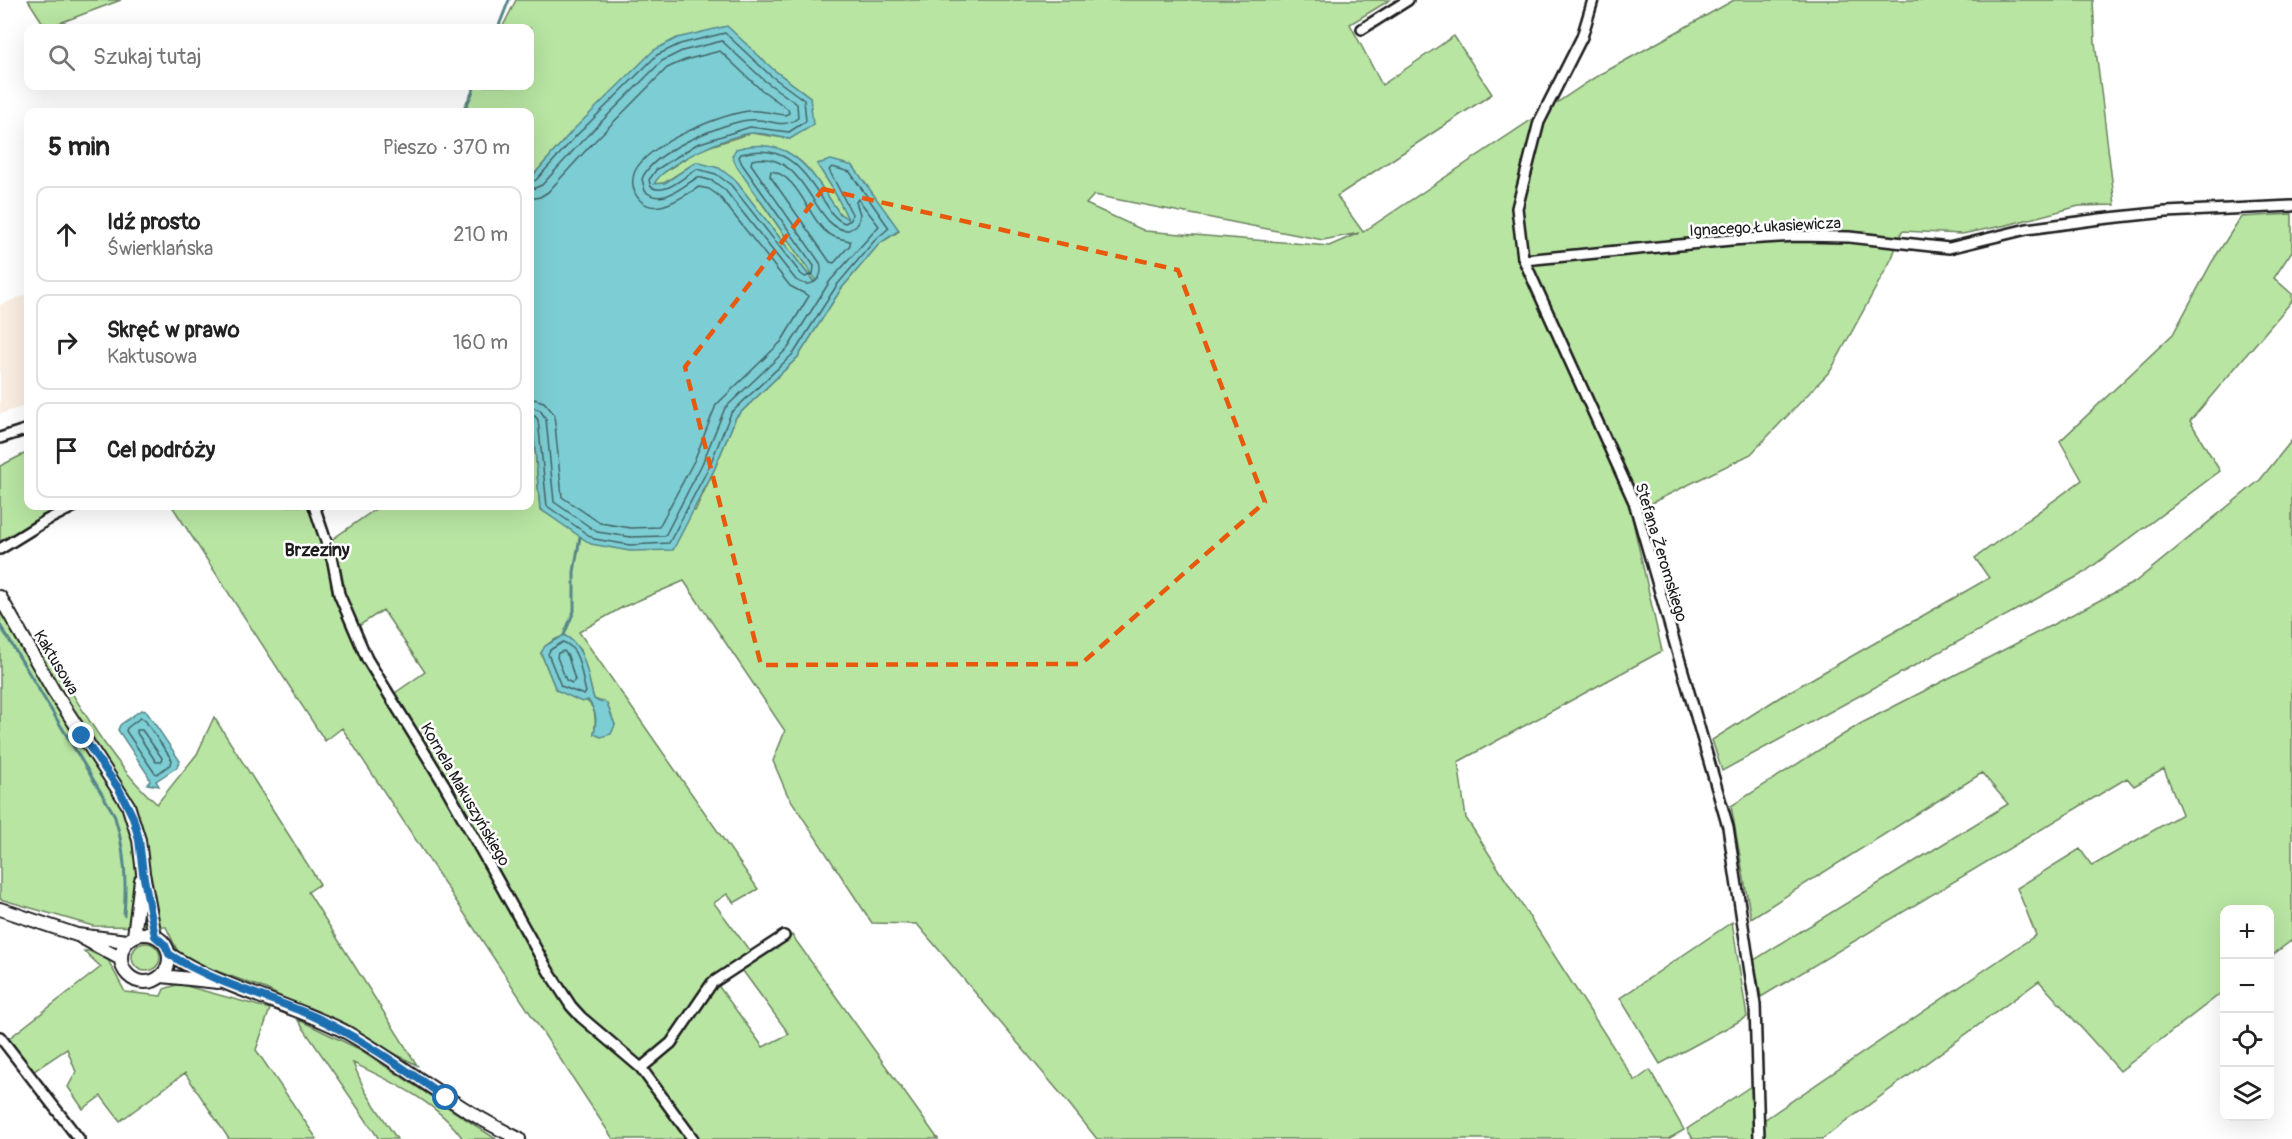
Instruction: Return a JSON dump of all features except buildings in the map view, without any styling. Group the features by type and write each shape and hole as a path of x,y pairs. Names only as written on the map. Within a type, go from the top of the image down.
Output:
{"street":[{"path":"1362,29 1408,0"},
{"name":"Stefana Żeromskiego","path":"1593,0 1582,37 1539,122 1517,208 1524,260 1634,502 1728,827 1755,1005 1759,1139"},
{"name":"Ignacego Łukasiewicza","path":"1524,260 1796,236 1849,237 1949,248 2027,229 2100,219 2166,212 2292,206"},
{"path":"2,438 24,430"},
{"path":"0,549 67,510"},
{"name":"Kornela Makuszyńskiego","path":"315,510 333,562 342,602 367,659 444,784 549,972 571,1006 641,1068 693,1139"},
{"name":"Kaktusowa","path":"0,597 53,690 128,805 139,840 155,936"},
{"name":"Kaktusowa","path":"131,939 143,873"},
{"path":"0,909 77,935 121,959"},
{"path":"77,935 131,939 144,934 155,936 165,945 169,954 168,966 162,976"},
{"path":"641,1068 668,1046 712,983 784,936"},
{"path":"131,939 122,949 121,959 125,973 133,980 149,982 162,976 222,982"},
{"path":"169,954 222,982 297,1010 344,1031 393,1060 456,1104 519,1139"},
{"path":"0,1037 79,1139"}],"highlighted area":[{"path":"823,189 1178,270 1265,502 1081,664 761,665 685,367"}],"shaded area":[{"path":"24,296 24,406 0,414 0,305"}],"green space":[{"path":"28,0 121,0 57,24 43,24"},
{"path":"516,0 1390,0 1350,24 1382,85 1454,36 1492,94 1337,196 1363,232 1594,78 1734,0 2093,0 2095,42 2115,205 2079,206 1962,234 1902,231 1892,258 1831,370 1751,454 1631,513 1662,651 1458,762 1466,818 1635,1081 1650,1070 1684,1130 1668,1139 1097,1139 917,924 872,923 787,794 773,761 785,731 684,581 623,607 579,632 758,889 734,903 727,894 714,903 755,958 792,935 938,1139 613,1139 342,728 325,741 175,510 322,510 331,540 374,510 534,510 534,436 540,509 695,511 736,417 798,357 841,289 879,244 899,231 830,161 817,164 849,220 840,214 812,173 791,155 778,149 762,146 743,147 749,185 816,280 815,283 735,180 696,162 664,183 654,184 659,176 698,150 751,133 790,139 810,97 774,70 568,136 534,174 534,108 463,108 473,90 534,90 534,24 504,24","holes":["1094,195 1323,240 1359,233 1329,246 1145,231 1086,204","383,610 425,672 392,695 369,656 357,627","564,636 580,650 594,699 607,704 615,725 594,734 595,714 588,702 556,690 541,653 548,644","740,967 789,1034 763,1047 717,984"]},
{"path":"2292,214 2292,251 2274,278 2292,294 2292,301 2190,421 2220,471 2082,574 1722,771 1712,740 1780,697 1989,578 1975,558 2082,480 2060,441 2173,334 2212,262 2241,217"},
{"path":"2292,440 2292,940 2274,954 2274,905 2220,905 2220,994 2120,1071 2039,981 1822,1139 1761,1139 1758,1124 2036,935 2017,888 2080,849 2092,866 2182,814 2164,769 2134,786 2127,778 1761,997 1754,960 2008,804 1982,773 1751,918 1731,806 1860,724 2135,582 2260,480"},
{"path":"24,454 24,510 53,510 0,542 0,466"},
{"path":"0,593 35,644 47,640 48,654 97,733 140,788 157,804 197,754 214,717 320,884 308,892 417,1065 266,989 181,958 166,927 93,926 0,899"},
{"path":"1732,922 1747,1017 1660,1064 1620,998"},
{"path":"146,943 156,947 160,957 156,967 146,971 136,967 132,957 136,947"},
{"path":"84,951 108,960 125,992 161,996 164,989 179,984 270,1009 256,1050 317,1139 229,1139 185,1073 120,1121 101,1096 83,1109 68,1087 76,1072 67,1049 34,1071 8,1039 101,967"},
{"path":"297,1019 361,1050 496,1139 463,1139 440,1114 413,1094 353,1063 365,1091 397,1139 379,1139"},
{"path":"1751,1086 1753,1139 1693,1139 1687,1129"}],"water":[{"path":"727,26 774,70 810,97 813,125 790,139 753,133 714,144 670,168 654,184 665,183 696,162 719,168 735,180 814,282 816,280 737,167 732,156 736,149 756,146 773,147 787,152 799,160 810,172 840,214 848,219 817,164 831,160 853,166 899,230 879,244 841,289 798,357 736,417 714,470 673,550 630,551 591,544 540,509 534,436 534,174 572,131 654,50 677,38"},
{"path":"564,635 572,640 582,655 594,699 607,704 615,725 611,734 601,737 594,734 596,716 588,700 582,702 556,690 541,653 545,646"},
{"path":"141,710 146,711 180,761 177,767 156,781 159,786 147,784 150,781 148,775 118,730 120,725"}],"waterway":[{"path":"500,24 509,0"},
{"path":"466,108 473,90"},
{"path":"564,635 574,611 574,572 580,537"},
{"path":"0,625 114,814 121,839 124,864 124,915"}],"district":[{"name":"Brzeziny","path":"317,550"}],"route":[{"path":"82,736 119,789 133,817 155,936 165,945 169,954 222,982 314,1016 344,1031 393,1060 446,1098"}]}
